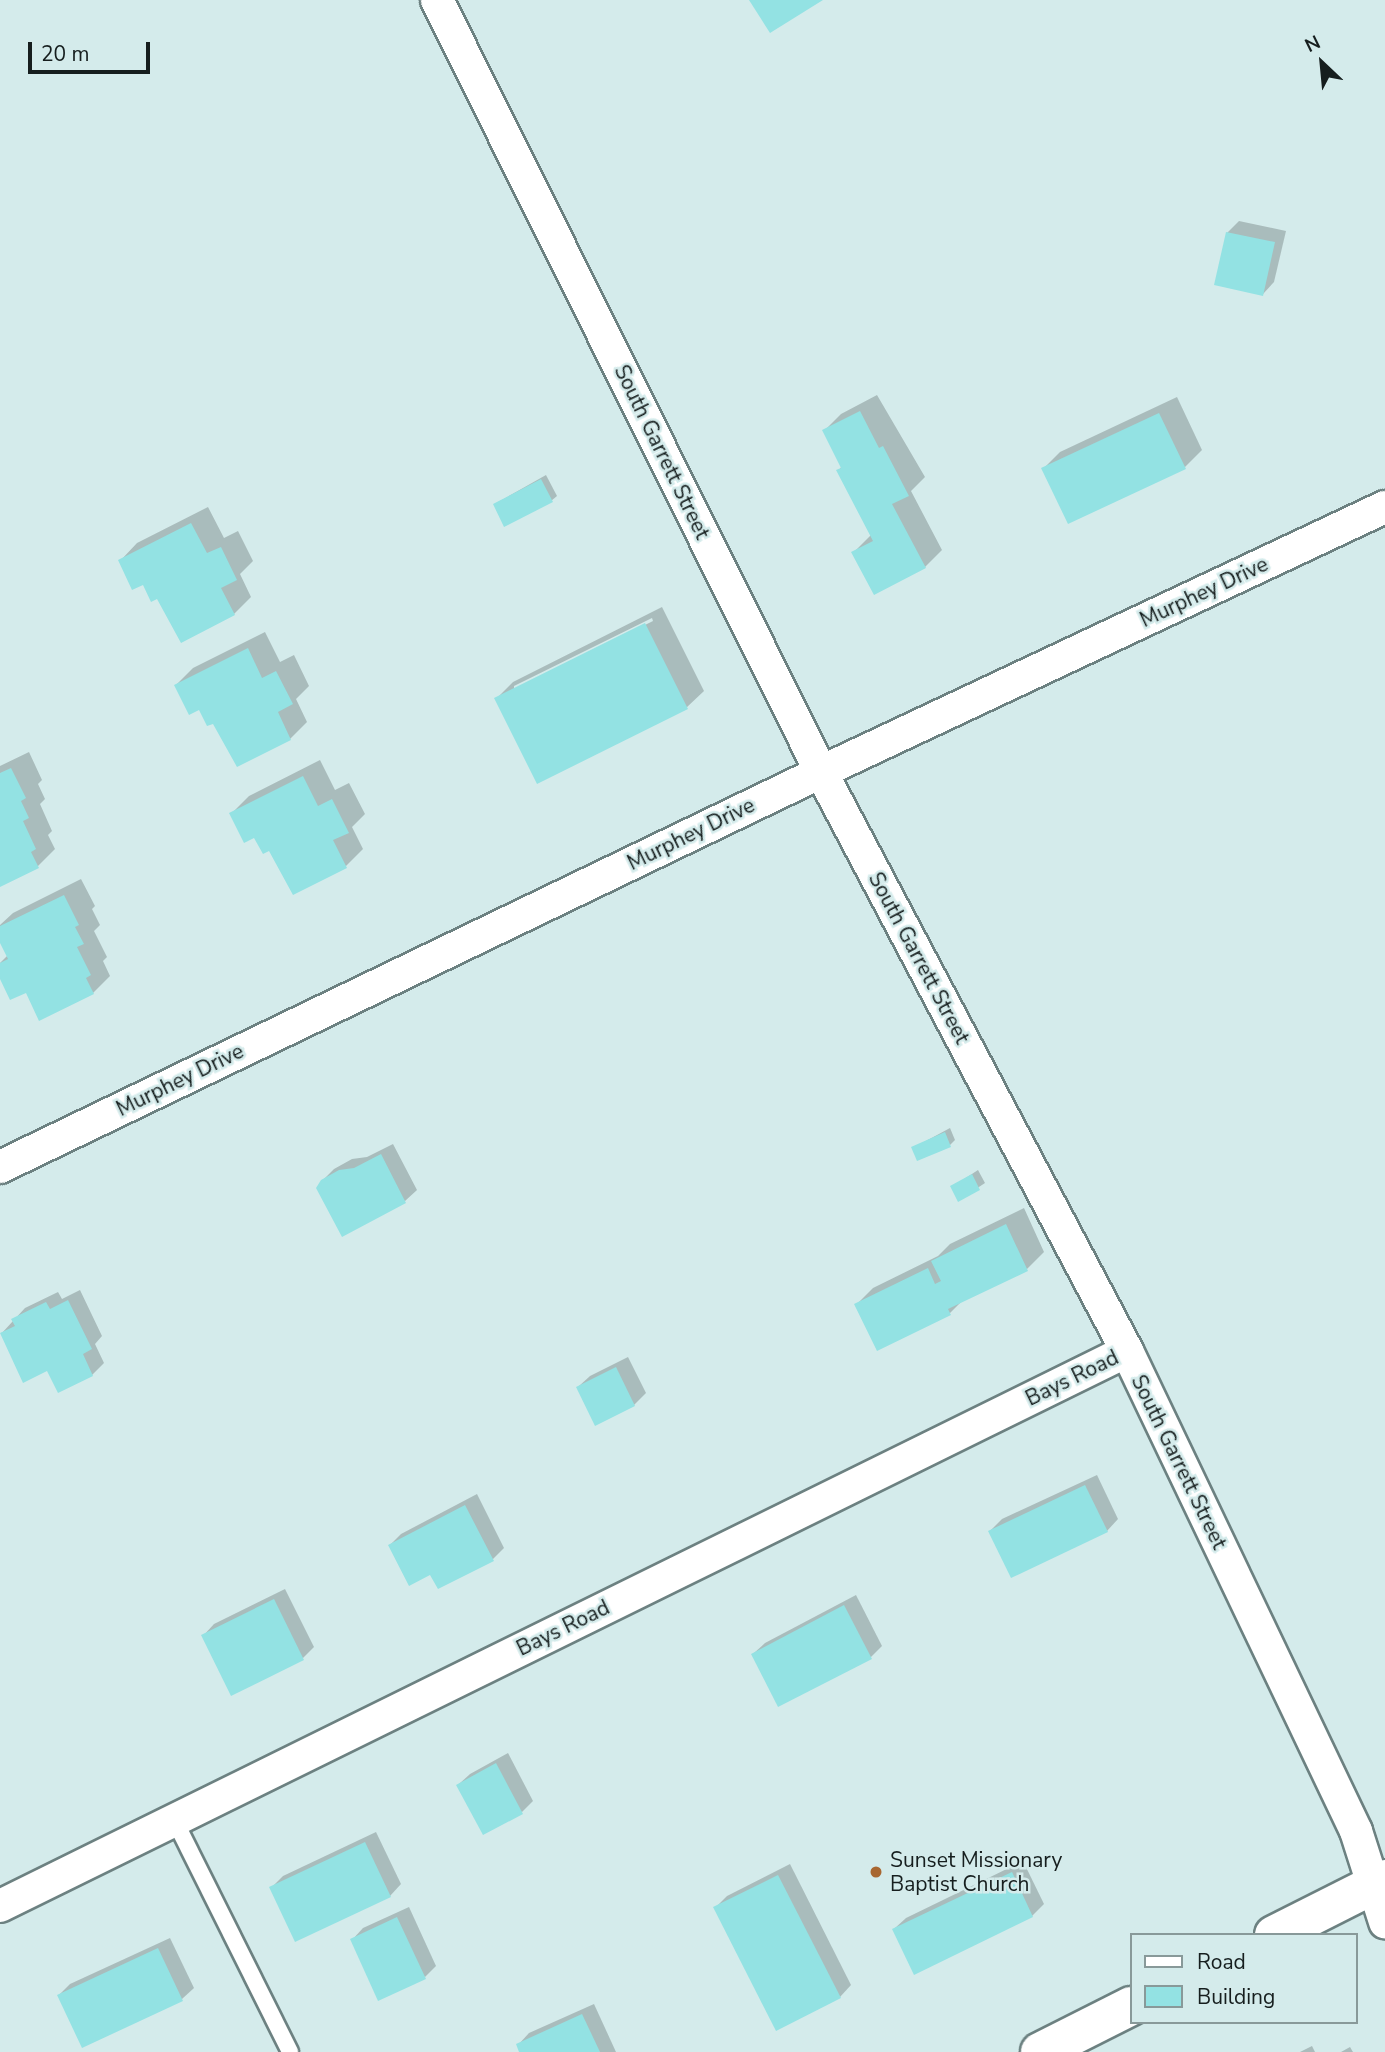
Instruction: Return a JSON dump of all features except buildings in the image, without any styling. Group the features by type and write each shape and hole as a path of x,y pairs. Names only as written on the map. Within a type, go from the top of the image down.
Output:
{"street":[{"name":"South Garrett Street","path":"438,0 821,772 1126,1351 1356,1831 1378,1883 1385,1922"},
{"name":"Murphey Drive","path":"0,1167 821,772 1385,507"},
{"name":"Bays Road","path":"0,1906 1126,1351"},
{"path":"1278,1933 1378,1883"},
{"path":"1040,2052 1130,2007"}],"lane":[{"path":"174,1819 290,2052"}],"place":[{"name":"Sunset Missionary Baptist Church","path":"876,1872"}]}
